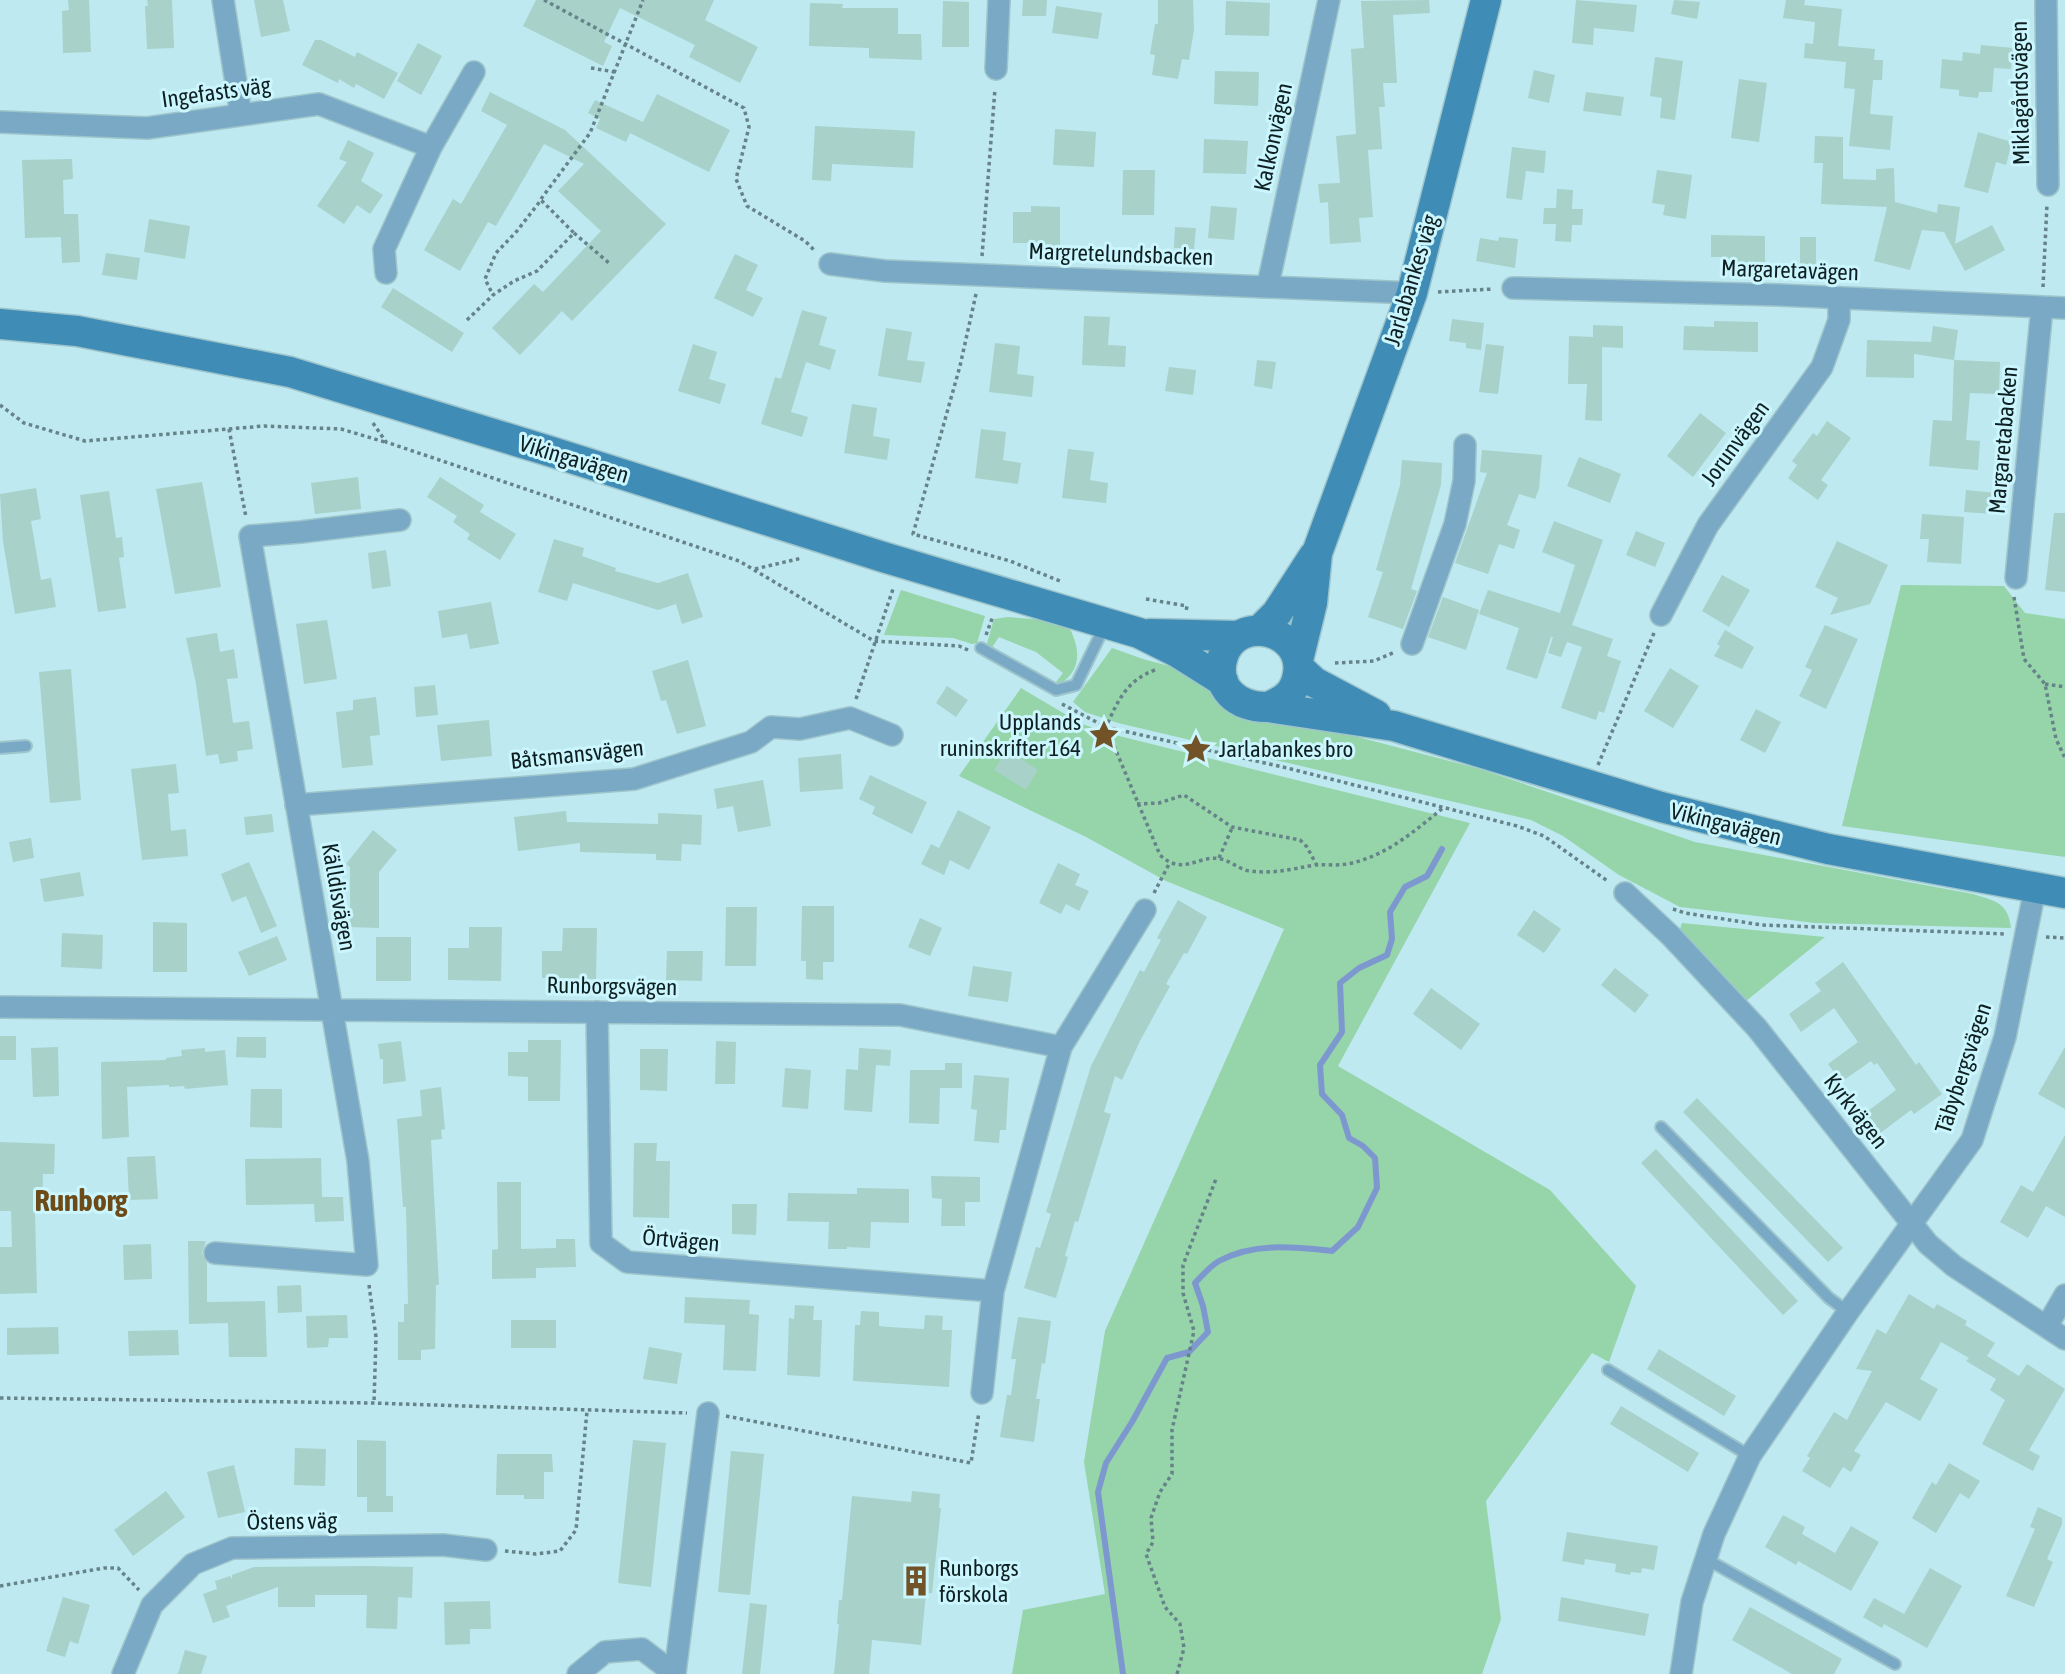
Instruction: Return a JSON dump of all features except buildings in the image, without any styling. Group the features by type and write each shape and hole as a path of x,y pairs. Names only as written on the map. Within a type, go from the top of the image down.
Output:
{"main road":[{"name":"Jarlabankes väg","path":"1249,633 1277,613 1317,553 1412,293 1486,0"},
{"name":"Vikingavägen","path":"0,324 77,331 290,372 563,455 883,557 1139,633 1177,652 1223,681 1230,693 1242,704 1255,708 1268,707 1394,726 1661,807 1828,849 2065,893"},
{"name":"Jarlabankes väg","path":"1298,664 1312,603 1317,553"},
{"name":"Vikingavägen","path":"1139,633 1268,631 1283,638 1293,648 1298,664 1314,682 1394,726"},
{"path":"1223,681 1221,667 1224,653 1249,633"},
{"path":"1268,707 1293,692 1298,664"}],"street":[{"path":"223,0 241,115"},
{"path":"996,69 999,0"},
{"name":"Kalkonvägen","path":"1268,285 1329,0"},
{"name":"Miklagårdsvägen","path":"2046,0 2048,185"},
{"path":"386,273 384,248 431,147 474,72"},
{"name":"Ingefasts väg","path":"0,122 147,128 319,104 431,147"},
{"name":"Margretelundsbacken","path":"830,264 885,271 1412,293"},
{"name":"Margaretavägen","path":"1513,288 1779,295 2065,308"},
{"name":"Jorunvägen","path":"1661,615 1708,525 1822,367 1839,320 1839,299"},
{"name":"Margaretabacken","path":"2016,578 2042,307"},
{"path":"1412,644 1455,524 1464,481 1465,444"},
{"path":"250,536 301,533 400,520"},
{"name":"Källdisvägen","path":"250,536 358,1161 367,1265"},
{"path":"850,718 892,735"},
{"name":"Båtsmansvägen","path":"296,805 634,779 751,742 771,727 800,729 850,718"},
{"name":"Täbybergsvägen","path":"1681,1674 1692,1602 1714,1534 1750,1456 1847,1312 1972,1140 2005,1037 2035,889"},
{"name":"Kyrkvägen","path":"1625,893 1671,936 1757,1028 1928,1244 1954,1266 2065,1339"},
{"path":"982,1393 993,1291 1060,1047 1145,910"},
{"name":"Runborgsvägen","path":"0,1007 900,1015 1060,1047"},
{"name":"Örtvägen","path":"597,1012 601,1243 627,1262 993,1291"},
{"path":"215,1253 367,1265"},
{"path":"2047,1326 2065,1295"},
{"path":"578,1674 606,1652 642,1649 675,1674 708,1413"},
{"name":"Östens väg","path":"123,1674 152,1605 193,1564 232,1548 443,1545 486,1550"}],"lane":[{"path":"979,651 1056,690 1076,685 1106,623"},
{"path":"0,748 26,746"},
{"path":"1661,1127 1829,1298 1847,1312"},
{"path":"1608,1370 1750,1456"},
{"path":"1706,1559 1895,1664"}],"path":[{"path":"544,0 744,108 749,127 736,179 747,206 805,241 830,264"},
{"path":"493,295 485,279 496,253 517,231 590,133 643,0"},
{"path":"591,68 615,72"},
{"path":"996,69 980,275 960,366 913,534 1010,561 1067,585"},
{"path":"2042,307 2048,185"},
{"path":"541,200 609,263"},
{"path":"467,320 493,295 514,281 537,271 574,233"},
{"path":"1412,293 1513,288"},
{"path":"0,405 24,424 85,441 264,426 341,429 738,561 874,641 960,646 979,651 993,615"},
{"path":"370,418 386,442"},
{"path":"229,429 250,536"},
{"path":"753,569 808,557"},
{"path":"2016,578 2014,597 2024,659 2045,684 2056,739 2065,758"},
{"path":"887,582 900,586"},
{"path":"850,718 892,589"},
{"path":"1333,663 1374,661 1412,644"},
{"path":"2045,684 2065,687"},
{"path":"1061,703 1106,727 1287,768 1517,826 1544,836 1625,893"},
{"path":"1106,727 1160,855 1169,864 1184,865 1219,858 1248,871 1287,872 1316,865 1346,865 1376,855 1405,839 1444,807"},
{"path":"1137,804 1159,803 1184,795 1232,827 1300,840 1307,847 1316,865"},
{"path":"1219,858 1232,827"},
{"path":"1145,910 1169,864"},
{"path":"1673,909 1762,925 2065,938"},
{"path":"1177,1674 1184,1648 1180,1624 1165,1607 1146,1554 1153,1542 1151,1518 1160,1492 1172,1474 1172,1430 1194,1331 1183,1293 1183,1265 1216,1179"},
{"path":"367,1265 376,1337 374,1403"},
{"path":"0,1398 374,1403 708,1413 971,1463 982,1393"},
{"path":"486,1550 536,1553 560,1551 576,1530 587,1411"},
{"path":"0,1586 104,1568 118,1568 152,1605"}],"green space":[{"path":"1901,585 2004,586 2025,613 2065,619 2065,857 1842,826"},
{"path":"901,590 985,616 977,643 953,638 884,635"},
{"path":"1008,617 1046,620 1070,629 1076,645 1077,660 1066,680 1058,685 1056,682 1063,673 1036,652 999,637 991,649 986,647 994,619"},
{"path":"1112,648 1184,670 1331,730 1480,769 1695,842 1981,896 2003,908 2011,928 1815,923 1680,907 1619,875 1563,836 1531,820 1118,723 1085,712 1073,702"},
{"path":"1021,688 1080,723 1107,733 1470,823 1338,1066 1550,1190 1636,1286 1609,1362 1592,1353 1486,1501 1501,1619 1482,1674 1012,1674 1023,1610 1105,1594 1084,1462 1105,1331 1284,929 1166,881 1086,837 959,776"},
{"path":"1682,923 1825,937 1746,1001 1680,929"}],"waterway":[{"path":"1123,1674 1098,1492 1106,1463 1167,1358 1189,1352 1208,1332 1195,1283 1209,1268 1232,1255 1260,1248 1289,1247 1332,1251 1358,1227 1377,1188 1375,1158 1363,1146 1349,1138 1342,1115 1322,1094 1320,1065 1342,1032 1340,983 1359,968 1387,955 1392,939 1390,912 1405,887 1427,876 1442,849"}],"place":[{"name":"Upplands runinskrifter 164","path":"1104,735"},
{"name":"Jarlabankes bro","path":"1196,749"},
{"name":"Runborgs förskola","path":"916,1581"}],"district":[{"name":"Runborg","path":"81,1200"}]}
